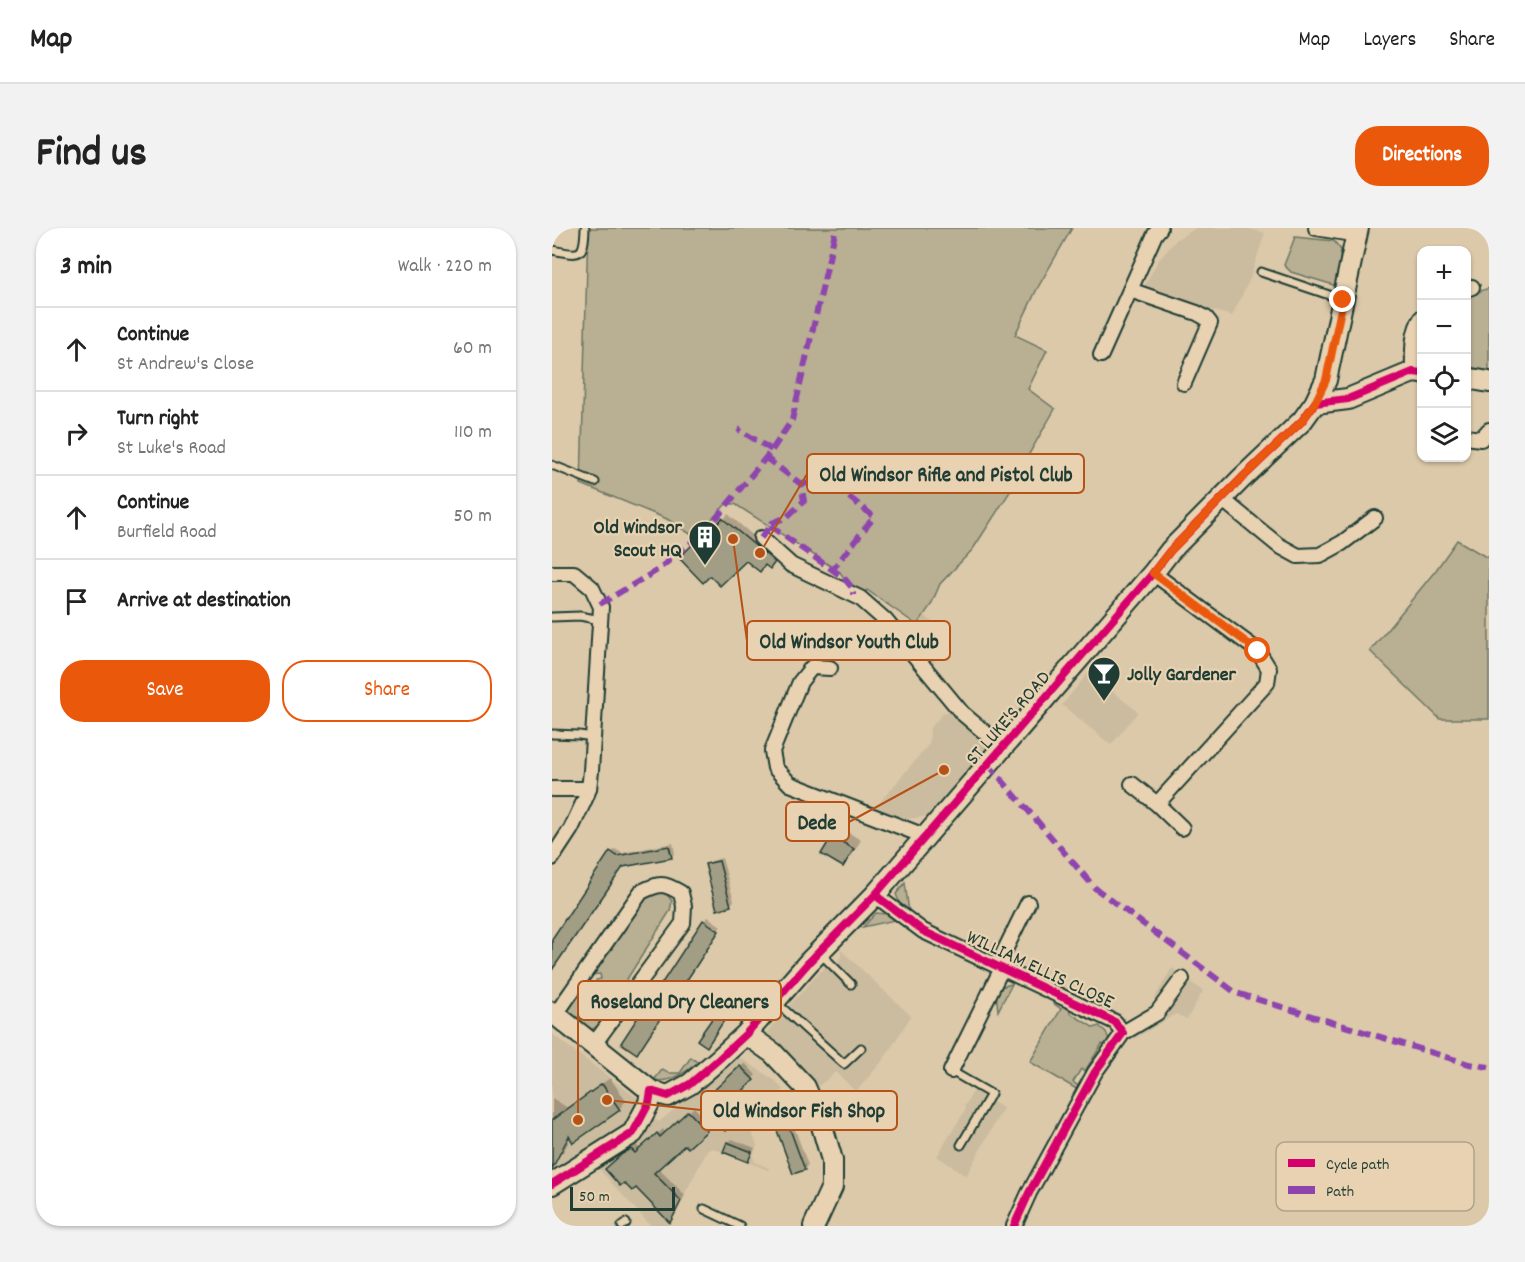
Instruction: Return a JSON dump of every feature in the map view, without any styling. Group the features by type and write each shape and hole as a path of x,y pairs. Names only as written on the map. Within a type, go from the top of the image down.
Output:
{"main road":[{"name":"ST LUKE'S ROAD","path":"659,1094 690,1084 746,1034 927,837 1170,551 1302,421 1315,403 1326,380 1357,231"},
{"path":"1315,403 1348,399 1417,373"},
{"path":"1471,379 1489,382"},
{"path":"552,1184 633,1133 649,1103 659,1094 554,1013"},
{"path":"746,1034 772,1053 806,1087 822,1126 832,1160 831,1187 819,1225"}],"street":[{"path":"1101,355 1155,234 1160,228"},
{"path":"1316,228 1357,231"},
{"path":"1130,290 1197,313 1210,323 1184,383"},
{"path":"1417,324 1413,344 1417,373"},
{"path":"1471,438 1481,439 1489,430"},
{"path":"1222,499 1278,544 1298,556 1320,555 1342,543 1375,518"},
{"path":"761,538 791,564 860,598 885,620 962,713 1002,747"},
{"path":"552,573 574,573 592,588 601,607 589,789 571,829 552,858"},
{"path":"1153,573 1258,651 1269,669 1267,683 1157,804"},
{"path":"830,668 812,667 800,682 772,751 775,768 789,784 927,837"},
{"path":"1132,784 1182,828"},
{"path":"552,789 589,789"},
{"path":"554,1013 641,892 654,886 668,885 681,893 684,906 683,923 594,1044"},
{"name":"WILLIAM ELLIS CLOSE","path":"875,895 923,930 1115,1022 1123,1033 1095,1072 1029,1193 1014,1226"},
{"path":"951,1071 1002,968 1003,954 1028,903"},
{"path":"1123,1033 1157,1013 1182,979"}],"lane":[{"path":"552,250 579,253 585,242 585,228"},
{"path":"1261,272 1343,300"},
{"path":"552,465 595,482"},
{"path":"552,617 580,616 600,620"},
{"path":"552,734 593,737"},
{"path":"819,952 851,984"},
{"path":"775,1001 844,1064 861,1048"},
{"path":"951,1071 991,1094 961,1145"},
{"path":"704,1209 740,1226"}],"shaded area":[{"path":"588,228 1072,228 1037,289 1015,335 1047,350 1028,389 1055,409 1028,456 1031,459 973,549 940,584 931,605 917,625 867,590 861,598 853,592 840,572 735,504 726,504 695,537 667,519 581,484"},
{"path":"1196,228 1246,228 1265,233 1250,279 1232,316 1152,293 1144,287 1158,261 1177,239"},
{"path":"1295,237 1334,241 1341,250 1337,286 1291,272 1284,265"},
{"path":"1489,288 1489,377 1471,373 1471,294"},
{"path":"1457,540 1489,557 1489,719 1440,719 1370,651 1436,570"},
{"path":"924,615 953,639 929,668 905,639"},
{"path":"1089,672 1138,712 1111,745 1062,705"},
{"path":"953,711 994,748 937,815 906,819 875,808 929,744 930,728 944,712"},
{"path":"905,883 909,912 900,905 896,894"},
{"path":"653,891 665,892 672,901 670,911 622,987 622,993 618,984 613,985 614,991 608,992 610,999 604,1000 607,1015 602,1022 593,1029 585,1028 570,1015 569,1007 577,994 592,991 592,986 597,985 596,980 601,979 600,974 590,974 596,972 645,897"},
{"path":"876,913 886,914 895,920 863,927"},
{"path":"841,950 911,1016 884,1059 856,1092 836,1072 812,1091 800,1070 765,1034 830,962 837,962 841,957"},
{"path":"1172,968 1203,991 1187,1019 1176,1014 1134,1039 1132,1024 1163,1004 1154,999"},
{"path":"1012,984 998,1011 996,993 1000,987"},
{"path":"1055,1000 1069,1008 1070,1013 1094,1028 1099,1026 1106,1032 1111,1045 1108,1048 1102,1044 1085,1071 1081,1069 1073,1082 1087,1092 1085,1094 1030,1062 1061,1009 1053,1003"},
{"path":"552,1034 637,1098 639,1110 659,1122 738,1056 776,1081 783,1090 750,1127 757,1145 753,1157 755,1162 769,1168 768,1170 712,1148 707,1151 668,1226 651,1226 596,1166 579,1152 552,1171"},
{"path":"691,1057 698,1063 672,1079 654,1080 662,1070 669,1073 680,1073"},
{"path":"974,1090 1003,1108 966,1176 937,1156 966,1109 964,1107"}],"building":[{"path":"722,518 775,562 770,569 765,565 760,572 746,561 720,586 710,576 703,583 679,558 692,545 698,551 715,535 711,532"},
{"path":"832,836 854,849 843,867 821,854"},
{"path":"669,846 672,858 623,867 552,970 552,939 610,851 617,856"},
{"path":"719,861 731,906 717,910 705,864"},
{"path":"703,920 719,931 637,1054 621,1043"},
{"path":"716,1013 725,1019 707,1047 697,1040"},
{"path":"740,1066 754,1080 724,1109 709,1095"},
{"path":"602,1084 620,1110 573,1143 569,1136 552,1169 552,1120"},
{"path":"781,1105 805,1170 793,1174 769,1109"},
{"path":"722,1110 734,1123 725,1131 713,1119"},
{"path":"688,1111 707,1131 688,1148 685,1145 654,1173 681,1201 670,1223 636,1188 632,1191 624,1183 620,1186 605,1169 631,1149 635,1153 657,1133 660,1137"},
{"path":"727,1142 752,1152 748,1162 723,1152"}],"marked path":[{"path":"772,450 792,420 836,228"},
{"path":"600,604 656,571 705,532 772,450 738,429"},
{"path":"761,538 772,523 787,517 804,501 801,484 766,458"},
{"path":"801,484 829,481 874,517 833,569"},
{"path":"770,526 844,578 853,589 853,595"},
{"path":"988,764 1095,888 1236,993 1469,1064 1489,1067"}],"cycle path":[{"path":"552,1184 633,1133 649,1103 651,1091 668,1096 690,1084 746,1034 809,962 875,895 1170,551 1302,421 1315,403 1348,399 1413,372 1417,372"},
{"path":"875,895 923,931 1115,1022 1123,1033 1095,1072 1029,1193 1014,1226"}],"place":[{"name":"Old Windsor Youth Club","path":"733,539"},
{"name":"Old Windsor Rifle and Pistol Club","path":"760,553"},
{"name":"Old Windsor Scout HQ","path":"705,566"},
{"name":"Jolly Gardener","path":"1104,702"},
{"name":"Dede","path":"944,770"},
{"name":"Old Windsor Fish Shop","path":"607,1100"},
{"name":"Roseland Dry Cleaners","path":"578,1120"}],"route":[{"path":"1258,651 1153,573 1170,551 1302,421 1315,403 1326,380 1343,300"}]}
